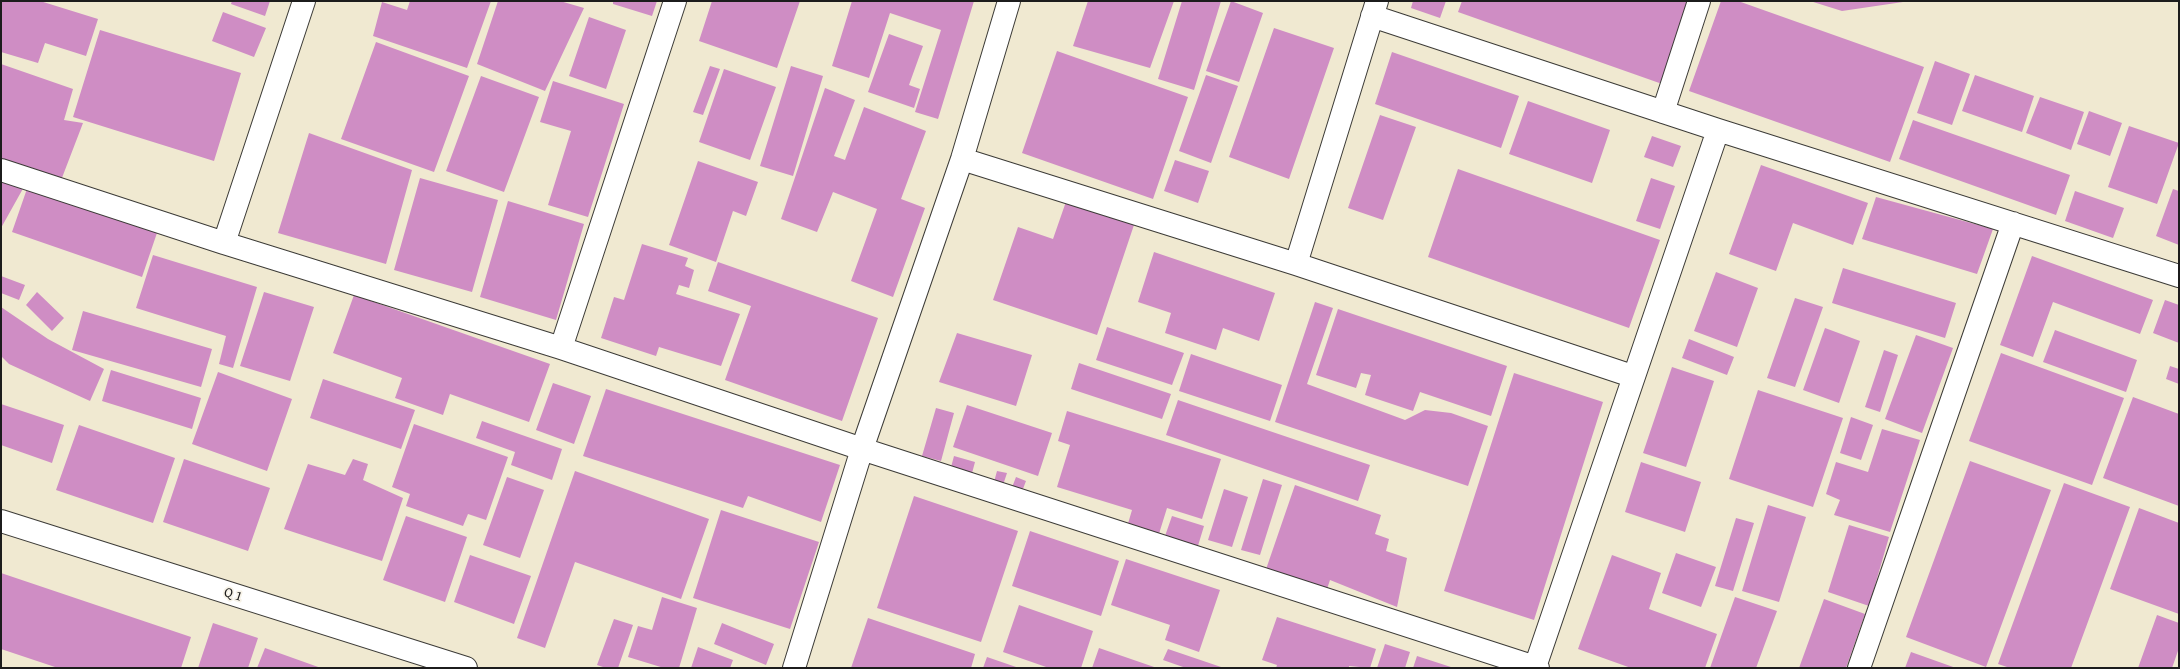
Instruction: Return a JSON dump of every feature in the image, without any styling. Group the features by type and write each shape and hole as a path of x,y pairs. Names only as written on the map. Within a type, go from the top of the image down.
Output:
{"street":[{"path":"224,243 304,1"},
{"path":"562,348 675,1"},
{"path":"794,668 862,449 962,159 1009,1"},
{"path":"1663,112 1699,1"},
{"path":"1296,264 1375,9 1663,112 2179,276"},
{"path":"1,170 224,243 562,348 862,449 1537,667 1632,376 1718,130"},
{"path":"962,159 1296,264 1632,376"},
{"path":"1859,668 2013,223"},
{"name":"Q 1","path":"1,521 466,668"}],"building":[{"path":"2,1 40,1 98,19 86,56 45,43 38,63 1,52"},
{"path":"232,1 270,1 265,16 231,4"},
{"path":"410,1 491,1 467,68 373,36 382,2 407,10"},
{"path":"498,1 560,1 584,8 545,91 477,64"},
{"path":"613,1 657,1 652,16 613,4"},
{"path":"712,1 800,1 777,68 699,41"},
{"path":"852,1 974,1 938,119 915,112 941,30 890,13 869,78 832,66"},
{"path":"1088,1 1174,1 1150,68 1073,46"},
{"path":"1182,1 1221,1 1194,90 1158,79"},
{"path":"1231,1 1263,13 1239,82 1206,71"},
{"path":"1413,1 1446,1 1440,18 1411,8"},
{"path":"1462,1 1695,1 1665,85 1458,12"},
{"path":"1721,1 1738,1 1924,67 1890,162 1689,91"},
{"path":"1810,1 1903,1 1903,2 1842,11"},
{"path":"223,12 266,28 254,57 212,41"},
{"path":"589,17 626,30 606,89 569,76"},
{"path":"1274,28 1334,48 1289,179 1229,157"},
{"path":"100,30 241,73 214,161 73,117"},
{"path":"889,34 923,46 909,85 920,89 914,108 868,92"},
{"path":"376,42 469,76 434,172 341,139"},
{"path":"1057,51 1188,97 1153,199 1022,153"},
{"path":"1392,52 1519,96 1501,148 1375,104"},
{"path":"1935,61 1970,74 1952,125 1917,113"},
{"path":"1,64 73,89 64,120 83,123 60,183 1,165"},
{"path":"710,66 720,69 703,115 693,112"},
{"path":"791,66 823,76 793,176 760,166"},
{"path":"724,69 776,87 750,160 699,142"},
{"path":"1206,75 1238,86 1211,163 1179,151"},
{"path":"1975,75 2034,96 2022,132 1962,111"},
{"path":"481,76 539,97 504,192 446,171"},
{"path":"553,81 624,104 588,217 548,205 571,131 540,122"},
{"path":"825,88 855,100 834,156 845,160 864,107 926,131 901,199 925,208 893,297 851,281 877,209 833,192 817,232 781,219"},
{"path":"2040,97 2084,112 2071,150 2026,133"},
{"path":"1528,101 1610,130 1592,183 1509,154"},
{"path":"2089,111 2122,123 2110,156 2077,144"},
{"path":"1380,115 1416,127 1383,220 1348,208"},
{"path":"1913,120 2070,175 2056,215 1899,159"},
{"path":"2129,126 2179,143 2157,204 2108,187"},
{"path":"309,133 412,170 386,264 278,233"},
{"path":"1652,136 1681,146 1673,167 1644,157"},
{"path":"1175,160 1209,171 1198,203 1164,191"},
{"path":"698,161 758,182 746,216 733,211 716,262 669,245"},
{"path":"1761,165 1868,203 1853,245 1793,223 1776,271 1729,254"},
{"path":"1458,169 1660,240 1629,328 1428,257"},
{"path":"420,178 498,200 472,292 394,270"},
{"path":"1651,178 1675,186 1660,229 1636,221"},
{"path":"1,181 25,185 1,228"},
{"path":"29,183 159,227 142,277 12,232"},
{"path":"2173,189 2179,191 2179,245 2156,236"},
{"path":"2075,191 2124,208 2113,238 2065,221"},
{"path":"1069,193 1137,216 1097,335 993,300 1018,227 1053,239"},
{"path":"1876,197 1993,229 1977,274 1862,239"},
{"path":"508,201 584,224 556,320 480,297"},
{"path":"642,244 688,258 685,266 694,270 689,288 679,285 676,294 740,314 721,366 659,347 656,356 601,338 614,297 624,300"},
{"path":"1154,252 1275,293 1259,341 1223,328 1216,350 1165,333 1171,313 1138,302"},
{"path":"153,255 257,287 233,368 219,364 226,336 136,308"},
{"path":"2032,256 2153,300 2140,334 2053,302 2033,357 2000,345"},
{"path":"718,262 878,318 842,421 725,380 751,306 708,291"},
{"path":"1843,268 1956,303 1945,338 1832,303"},
{"path":"1716,272 1758,288 1737,347 1694,331"},
{"path":"1,276 25,285 19,300 1,293"},
{"path":"37,292 64,318 52,331 26,305"},
{"path":"264,292 314,307 290,381 240,366"},
{"path":"354,295 550,364 529,422 450,394 443,415 395,398 402,378 333,353"},
{"path":"1795,298 1823,307 1795,387 1767,378"},
{"path":"2165,300 2179,305 2179,343 2153,333"},
{"path":"1315,302 1333,308 1307,384 1405,420 1425,410 1451,413 1488,426 1468,486 1275,422"},
{"path":"1,307 48,339 104,369 90,401 9,364 1,356"},
{"path":"1338,309 1507,366 1491,416 1420,392 1413,411 1365,395 1371,375 1361,373 1356,388 1316,375"},
{"path":"83,311 212,349 201,387 72,350"},
{"path":"1107,327 1184,353 1172,385 1096,360"},
{"path":"1825,328 1860,341 1839,403 1803,390"},
{"path":"2055,330 2137,360 2126,392 2043,362"},
{"path":"957,333 1032,355 1016,406 939,382"},
{"path":"1916,335 1953,348 1922,433 1885,419"},
{"path":"1689,339 1734,357 1727,375 1682,358"},
{"path":"1884,350 1898,355 1880,412 1865,407"},
{"path":"2001,353 2124,398 2092,485 1969,441"},
{"path":"1191,354 1282,385 1270,421 1179,391"},
{"path":"1079,363 1171,394 1162,419 1071,389"},
{"path":"2170,366 2179,369 2179,384 2166,379"},
{"path":"1672,367 1714,381 1686,467 1643,453"},
{"path":"111,370 201,398 192,429 102,401"},
{"path":"218,372 292,399 267,471 192,444"},
{"path":"1514,373 1603,402 1534,620 1444,591"},
{"path":"323,379 415,410 401,449 310,418"},
{"path":"553,383 591,396 574,444 536,430"},
{"path":"606,389 840,465 821,522 748,496 743,508 583,456"},
{"path":"1758,390 1843,418 1813,507 1729,479"},
{"path":"2133,397 2179,414 2179,506 2103,478"},
{"path":"1178,400 1370,465 1358,501 1166,435"},
{"path":"1,404 64,425 52,463 1,445"},
{"path":"967,405 1052,433 1038,476 953,447"},
{"path":"936,408 954,413 941,461 922,456"},
{"path":"1067,411 1221,459 1202,519 1167,508 1158,537 1127,527 1132,510 1057,487 1070,445 1058,441"},
{"path":"1851,417 1873,425 1861,460 1840,453"},
{"path":"482,421 562,449 552,480 511,465 515,452 476,438"},
{"path":"414,424 508,457 486,520 468,514 463,526 406,506 410,494 392,487"},
{"path":"79,425 175,458 153,523 56,490"},
{"path":"1882,429 1920,440 1890,532 1834,515 1840,500 1826,494 1836,462 1868,472"},
{"path":"954,456 975,462 971,477 950,471"},
{"path":"184,459 270,488 248,551 163,522"},
{"path":"353,459 368,464 363,480 403,498 382,561 284,529 308,464 345,475"},
{"path":"1970,461 2051,490 1986,667 1906,637"},
{"path":"1641,462 1701,482 1685,532 1625,512"},
{"path":"575,471 709,519 681,599 575,562 545,648 517,638"},
{"path":"997,471 1007,473 1003,485 994,482"},
{"path":"507,477 544,490 520,558 483,545"},
{"path":"1016,477 1026,481 1021,494 1011,490"},
{"path":"1263,479 1282,485 1260,555 1241,550"},
{"path":"2064,483 2130,507 2071,668 2010,668 1998,664"},
{"path":"1295,485 1381,515 1375,534 1389,539 1386,551 1407,558 1397,607 1330,580 1325,595 1263,578"},
{"path":"1224,489 1248,497 1232,547 1208,540"},
{"path":"914,496 1018,531 981,642 877,608"},
{"path":"1768,505 1806,517 1779,602 1742,591"},
{"path":"2139,508 2179,523 2179,614 2110,589"},
{"path":"721,510 819,542 790,629 693,598"},
{"path":"406,516 467,537 445,602 383,580"},
{"path":"1172,516 1204,526 1197,549 1164,539"},
{"path":"1736,518 1754,523 1733,591 1715,586"},
{"path":"1849,525 1889,537 1869,606 1828,592"},
{"path":"1030,531 1119,561 1101,616 1012,586"},
{"path":"1676,553 1716,567 1701,607 1662,593"},
{"path":"470,555 531,576 514,624 454,602"},
{"path":"1612,555 1661,573 1649,609 1717,634 1705,668 1631,668 1578,649"},
{"path":"1126,559 1220,590 1199,652 1165,640 1170,625 1111,605"},
{"path":"1,573 191,637 181,668 58,668 1,649"},
{"path":"662,597 697,608 679,668 664,668 628,657 638,626 652,630"},
{"path":"1735,597 1777,611 1756,668 1710,668"},
{"path":"1824,599 1865,614 1846,668 1799,668"},
{"path":"1019,605 1093,631 1081,668 1049,668 1003,652"},
{"path":"2157,615 2179,623 2179,648 2172,668 2138,668"},
{"path":"1277,617 1376,649 1370,668 1349,666 1349,668 1276,668 1277,665 1262,660"},
{"path":"868,618 975,654 971,668 851,668"},
{"path":"614,619 633,625 618,668 606,668 597,665"},
{"path":"213,623 258,638 248,668 198,668"},
{"path":"722,623 774,644 766,665 714,644"},
{"path":"1385,644 1410,652 1405,668 1377,668"},
{"path":"698,647 733,660 730,668 691,668"},
{"path":"265,648 321,668 257,668"},
{"path":"1099,648 1157,668 1092,668"},
{"path":"1168,649 1224,668 1186,668 1163,660"},
{"path":"1911,652 1956,668 1905,668"},
{"path":"1417,656 1454,668 1413,668"},
{"path":"987,657 1019,668 983,668"}]}
